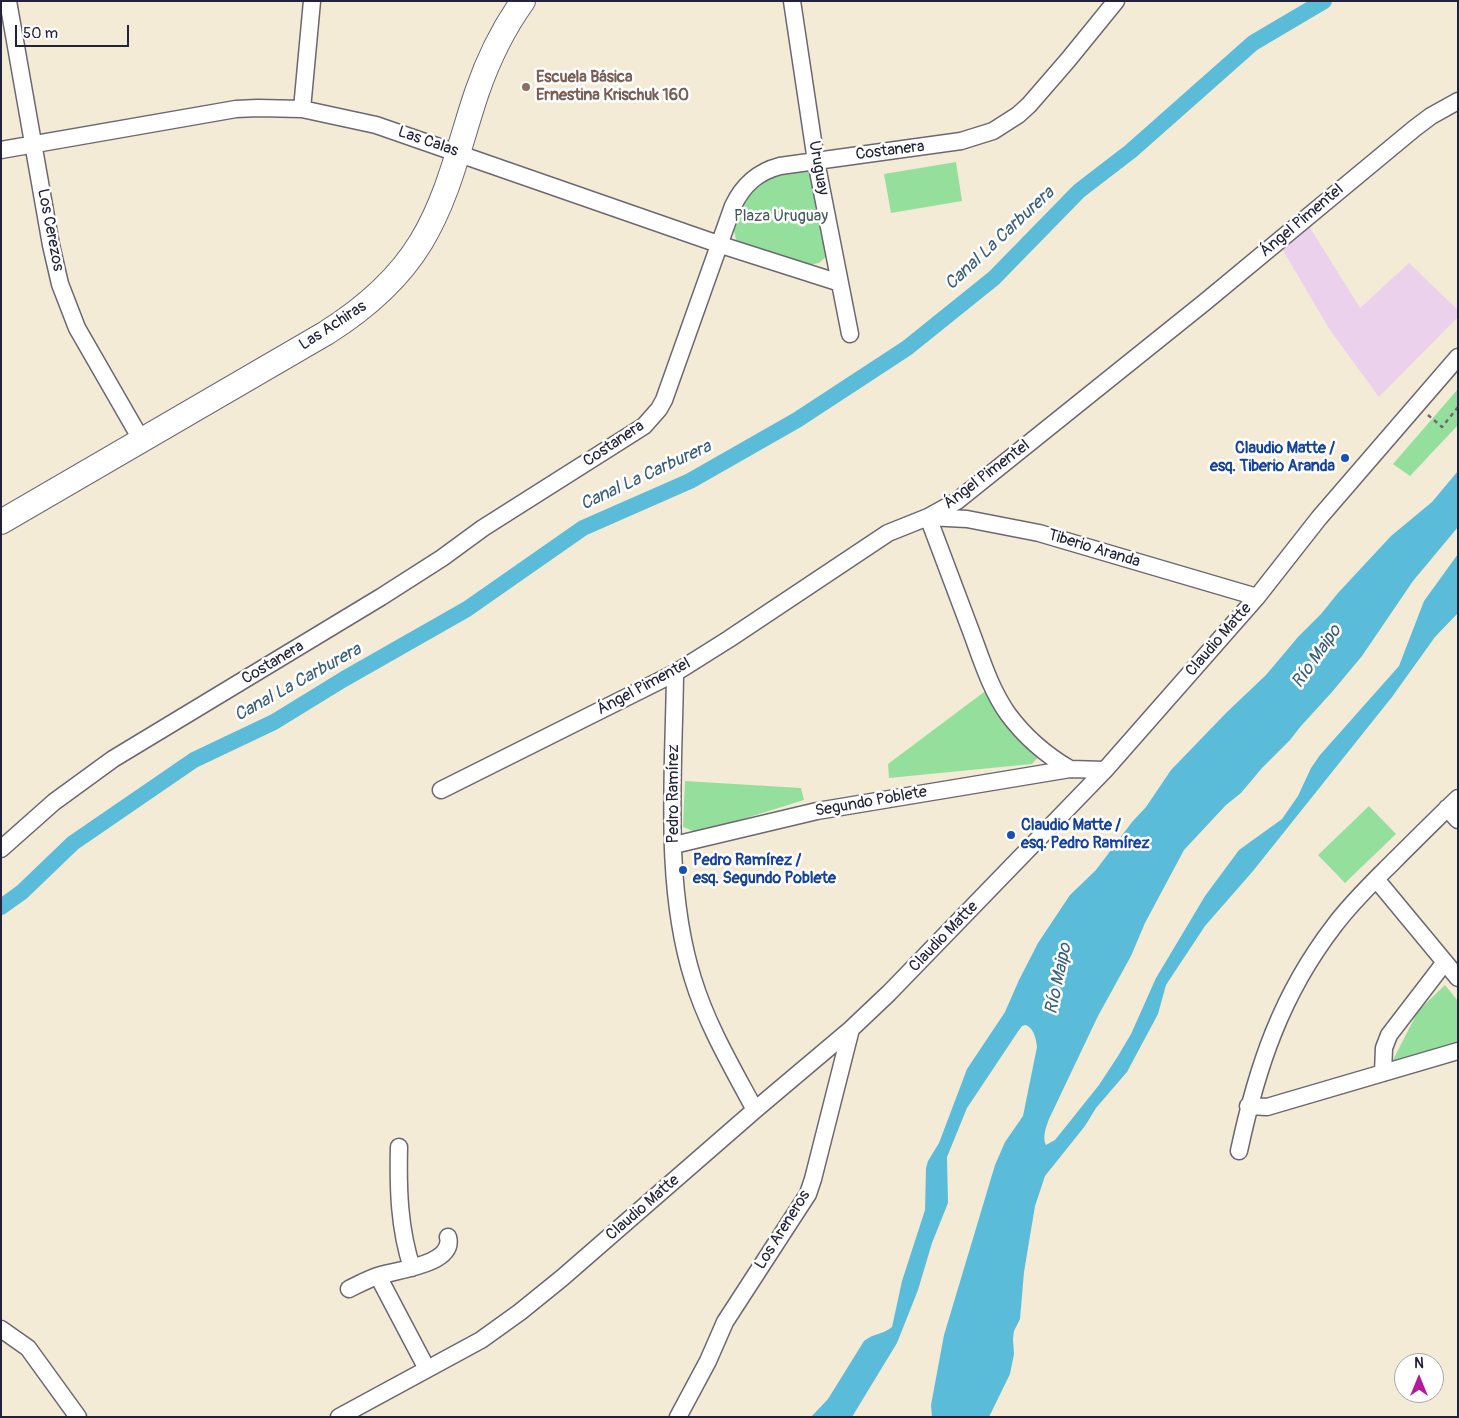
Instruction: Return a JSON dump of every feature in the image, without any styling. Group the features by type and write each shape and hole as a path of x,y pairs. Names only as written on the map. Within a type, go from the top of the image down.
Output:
{"street":[{"name":"Los Cerezos","path":"8,1 53,251 66,303 90,353 142,441"},
{"path":"302,109 312,1"},
{"name":"Las Achiras","path":"1,522 334,328 372,300 401,270 421,242 432,221 489,61 500,37 523,1"},
{"name":"Uruguay","path":"792,1 816,161 850,334"},
{"name":"Costanera","path":"1,849 54,802 114,758 381,598 442,558 483,528 644,426 659,409 664,400 738,196 752,179 770,168 961,141 993,131 1018,115 1029,105 1116,1"},
{"name":"Ángel Pimentel","path":"441,790 675,673 723,643 877,539 957,501 1197,308 1415,128 1431,116 1458,101"},
{"name":"Las Calas","path":"1,150 236,109 302,109 376,124 721,245 840,283"},
{"name":"Claudio Matte","path":"339,1417 481,1340 520,1312 851,1029 890,993 1105,770 1257,597 1319,518 1458,357"},
{"path":"928,516 988,677 1001,703 1018,727 1031,740 1043,751 1070,769"},
{"name":"Tiberio Aranda","path":"928,516 967,518 1039,533 1257,597"},
{"name":"Pedro Ramírez","path":"675,673 672,798 676,889 681,930 692,979 709,1023 754,1110"},
{"name":"Segundo Poblete","path":"674,845 817,811 1070,769 1105,770"},
{"path":"1238,1151 1254,1084 1271,1037 1301,975 1333,926 1376,879 1454,809"},
{"path":"1376,879 1458,978"},
{"path":"1383,1073 1384,1048 1389,1035 1444,962"},
{"name":"Los Areneros","path":"678,1417 708,1361 725,1322 808,1194 851,1029"},
{"path":"1248,1106 1267,1107 1458,1051"},
{"path":"399,1147 400,1215 402,1233 412,1268"},
{"path":"349,1289 378,1276 429,1262 445,1252 449,1245 448,1237"},
{"path":"378,1276 427,1369"},
{"path":"1,1329 28,1348 78,1417"}],"path":[{"path":"1416,406 1442,426 1458,407"}],"shaded area":[{"path":"1309,226 1360,308 1409,263 1458,310 1458,317 1379,397 1330,330 1281,247"}],"green space":[{"path":"956,162 962,201 891,213 884,174"},
{"name":"Plaza Uruguay","path":"803,169 813,174 827,256 819,263 808,265 737,243 734,231 746,198 765,178"},
{"path":"1458,389 1458,425 1410,476 1393,464"},
{"path":"988,689 1039,756 1032,764 889,778 888,764"},
{"path":"685,781 801,788 804,800 698,833 683,827"},
{"path":"1369,806 1396,834 1345,883 1318,855"},
{"path":"1445,985 1458,1001 1458,1043 1392,1062 1418,1011"}],"water":[{"name":"Río Maipo","path":"1458,471 1458,527 1413,581 1362,656 1332,692 1241,793 1226,805 1184,850 1145,923 1131,956 1098,1016 1049,1119 1044,1136 1046,1145 1055,1140 1099,1085 1118,1056 1131,1034 1156,978 1205,896 1239,850 1282,819 1298,796 1311,768 1320,755 1399,666 1424,601 1458,554 1458,613 1435,637 1392,697 1253,871 1205,926 1166,985 1158,1014 1127,1072 1096,1108 1085,1126 1045,1176 1035,1206 1024,1272 1020,1319 1014,1331 1014,1354 1010,1374 989,1417 932,1417 931,1405 944,1335 995,1165 1005,1142 1023,1116 1037,1047 1034,1034 1026,1025 1022,1026 1017,1033 967,1108 947,1157 948,1203 932,1243 918,1290 897,1343 852,1417 811,1417 828,1399 864,1341 892,1327 902,1281 925,1210 926,1168 928,1161 939,1143 967,1069 1005,1012 1038,943 1070,895 1096,870 1132,822 1146,807 1171,770 1266,675 1298,637 1391,536 1432,502"}],"waterway":[{"name":"Canal La Carburera","path":"1,907 22,892 73,843 194,760 274,722 344,679 467,609 583,528 690,481 797,420 907,348 994,278 1079,191 1131,151 1253,43 1324,1"}],"place":[{"name":"Escuela Básica Ernestina Krischuk 160","path":"526,87"},
{"name":"Claudio Matte / esq. Tiberio Aranda","path":"1345,458"},
{"name":"Claudio Matte / esq. Pedro Ramírez","path":"1011,835"},
{"name":"Pedro Ramírez / esq. Segundo Poblete","path":"683,870"}]}
